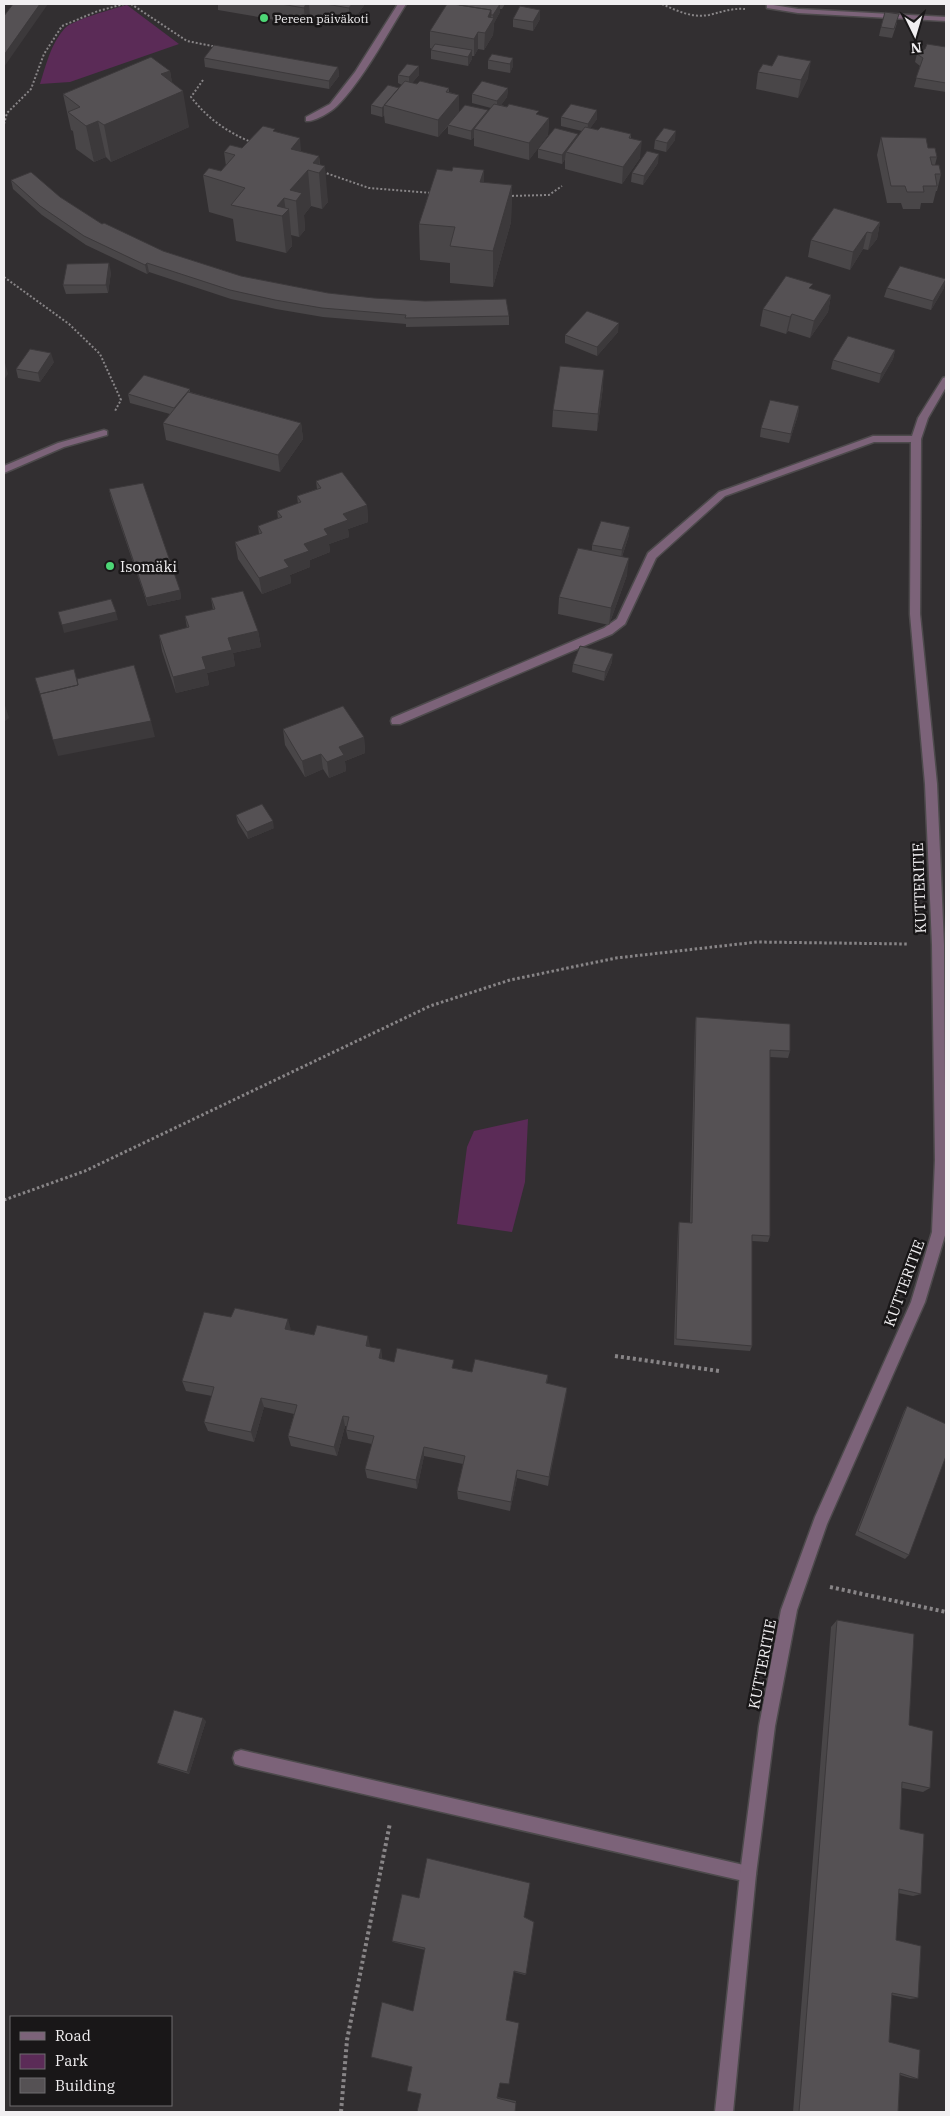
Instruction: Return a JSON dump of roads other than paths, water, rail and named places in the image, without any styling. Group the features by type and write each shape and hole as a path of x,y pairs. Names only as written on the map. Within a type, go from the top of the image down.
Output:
{"street":[{"path":"309,119 333,106 358,73 402,4"},
{"path":"769,5 798,11 946,19"},
{"name":"KUTTERITIE","path":"724,2112 748,1874 767,1726 789,1610 820,1522 918,1302 939,1232 941,1160 938,945 931,784 915,614 916,439 923,418 946,380"},
{"path":"4,470 61,445 104,433"},
{"path":"396,721 608,631 621,621 652,556 722,494 873,439 916,439"},
{"path":"242,1758 748,1874"}],"place":[{"name":"Pereen päiväkoti","path":"264,18"},
{"name":"Isomäki","path":"110,566"}]}
